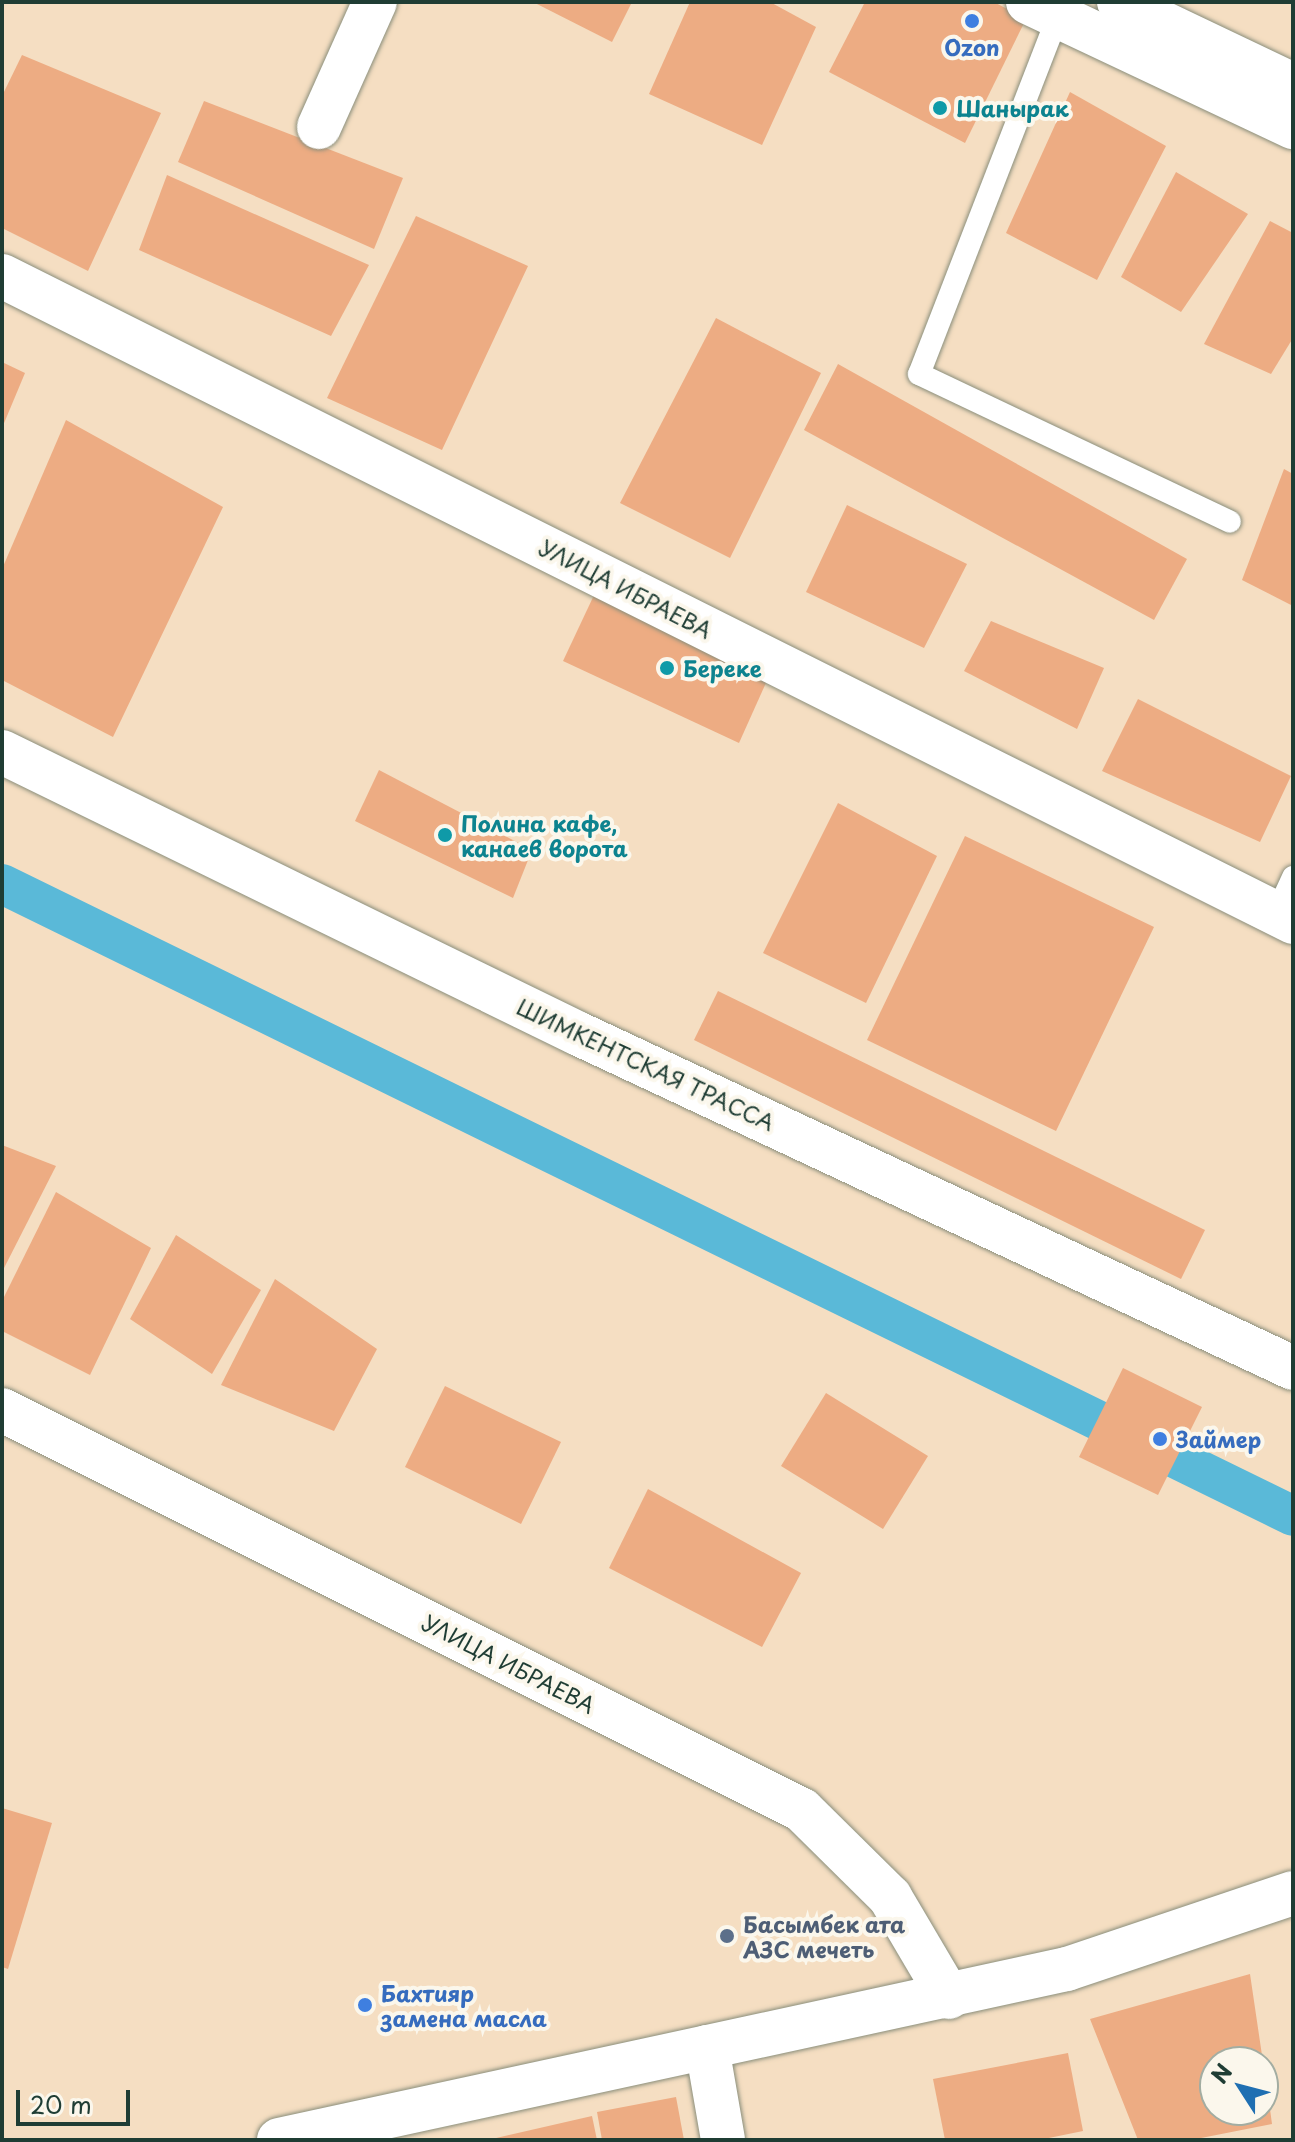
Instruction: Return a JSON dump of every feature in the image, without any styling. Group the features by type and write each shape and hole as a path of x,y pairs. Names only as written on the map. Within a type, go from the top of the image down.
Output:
{"street":[{"path":"319,127 375,2"},
{"path":"1119,2 1293,85"},
{"path":"1043,9 1293,127"},
{"name":"УЛИЦА ИБРАЕВА","path":"2,276 1287,905"},
{"name":"ШИМКЕНТСКАЯ ТРАССА","path":"2,752 579,1034 1293,1368"},
{"name":"УЛИЦА ИБРАЕВА","path":"2,1410 802,1810 890,1897 949,1997"},
{"path":"279,2140 1067,1969 1293,1893"},
{"path":"707,2047 723,2140"}],"lane":[{"path":"1043,9 919,374 1230,522"}],"building":[{"path":"533,2 632,2 612,42"},
{"path":"690,2 770,2 816,27 762,145 649,94"},
{"name":"Шанырак","path":"865,2 994,2 1026,19 965,143 829,72"},
{"path":"22,55 161,113 88,271 2,228 2,96"},
{"path":"1070,92 1166,146 1097,280 1006,233"},
{"path":"204,101 403,178 374,249 178,162"},
{"path":"1176,172 1248,214 1181,312 1121,277"},
{"path":"167,175 369,265 331,336 139,250"},
{"path":"416,216 528,266 442,450 327,398"},
{"path":"1270,221 1293,233 1293,338 1271,374 1204,344"},
{"path":"716,318 821,373 730,558 620,503"},
{"path":"2,362 25,373 2,428"},
{"path":"838,364 1187,559 1154,620 804,430"},
{"path":"66,420 223,507 113,737 2,680 2,569"},
{"path":"1284,469 1293,474 1293,606 1242,580"},
{"path":"847,505 967,564 924,648 806,592"},
{"name":"Береке","path":"595,593 770,674 739,743 563,661"},
{"path":"991,621 1104,668 1077,729 964,671"},
{"path":"1138,699 1291,776 1260,842 1102,771"},
{"name":"Полина кафе, канаев ворота","path":"379,770 532,850 513,898 355,821"},
{"path":"838,803 937,856 866,1003 763,953"},
{"path":"965,836 1154,927 1056,1131 867,1040"},
{"path":"718,991 1205,1230 1181,1279 694,1040"},
{"path":"2,1145 56,1166 2,1272"},
{"path":"56,1192 151,1248 90,1375 2,1331 2,1301"},
{"path":"176,1235 261,1290 212,1374 130,1319"},
{"path":"275,1279 377,1349 334,1431 221,1385"},
{"path":"1123,1368 1202,1407 1158,1495 1079,1457"},
{"path":"445,1386 561,1442 521,1524 405,1467"},
{"path":"826,1393 928,1456 883,1529 781,1466"},
{"path":"648,1489 801,1573 762,1647 609,1568"},
{"path":"2,1808 52,1823 8,1969 2,1967"},
{"path":"1250,1974 1261,2046 1199,2046 1199,2126 1262,2126 1191,2140 1138,2140 1090,2019"},
{"path":"1068,2053 1083,2131 1039,2140 945,2140 933,2079"},
{"path":"676,2097 684,2140 602,2140 597,2112"},
{"path":"592,2116 597,2140 492,2140 492,2139"}],"waterway":[{"path":"2,884 1293,1516"}],"place":[{"name":"Ozon","path":"972,21"},
{"name":"Шанырак","path":"940,108"},
{"name":"Береке","path":"667,668"},
{"name":"Полина кафе, канаев ворота","path":"445,835"},
{"name":"Займер","path":"1160,1439"},
{"name":"Басымбек ата АЗС мечеть","path":"727,1936"},
{"name":"Бахтияр замена масла","path":"365,2005"}]}
